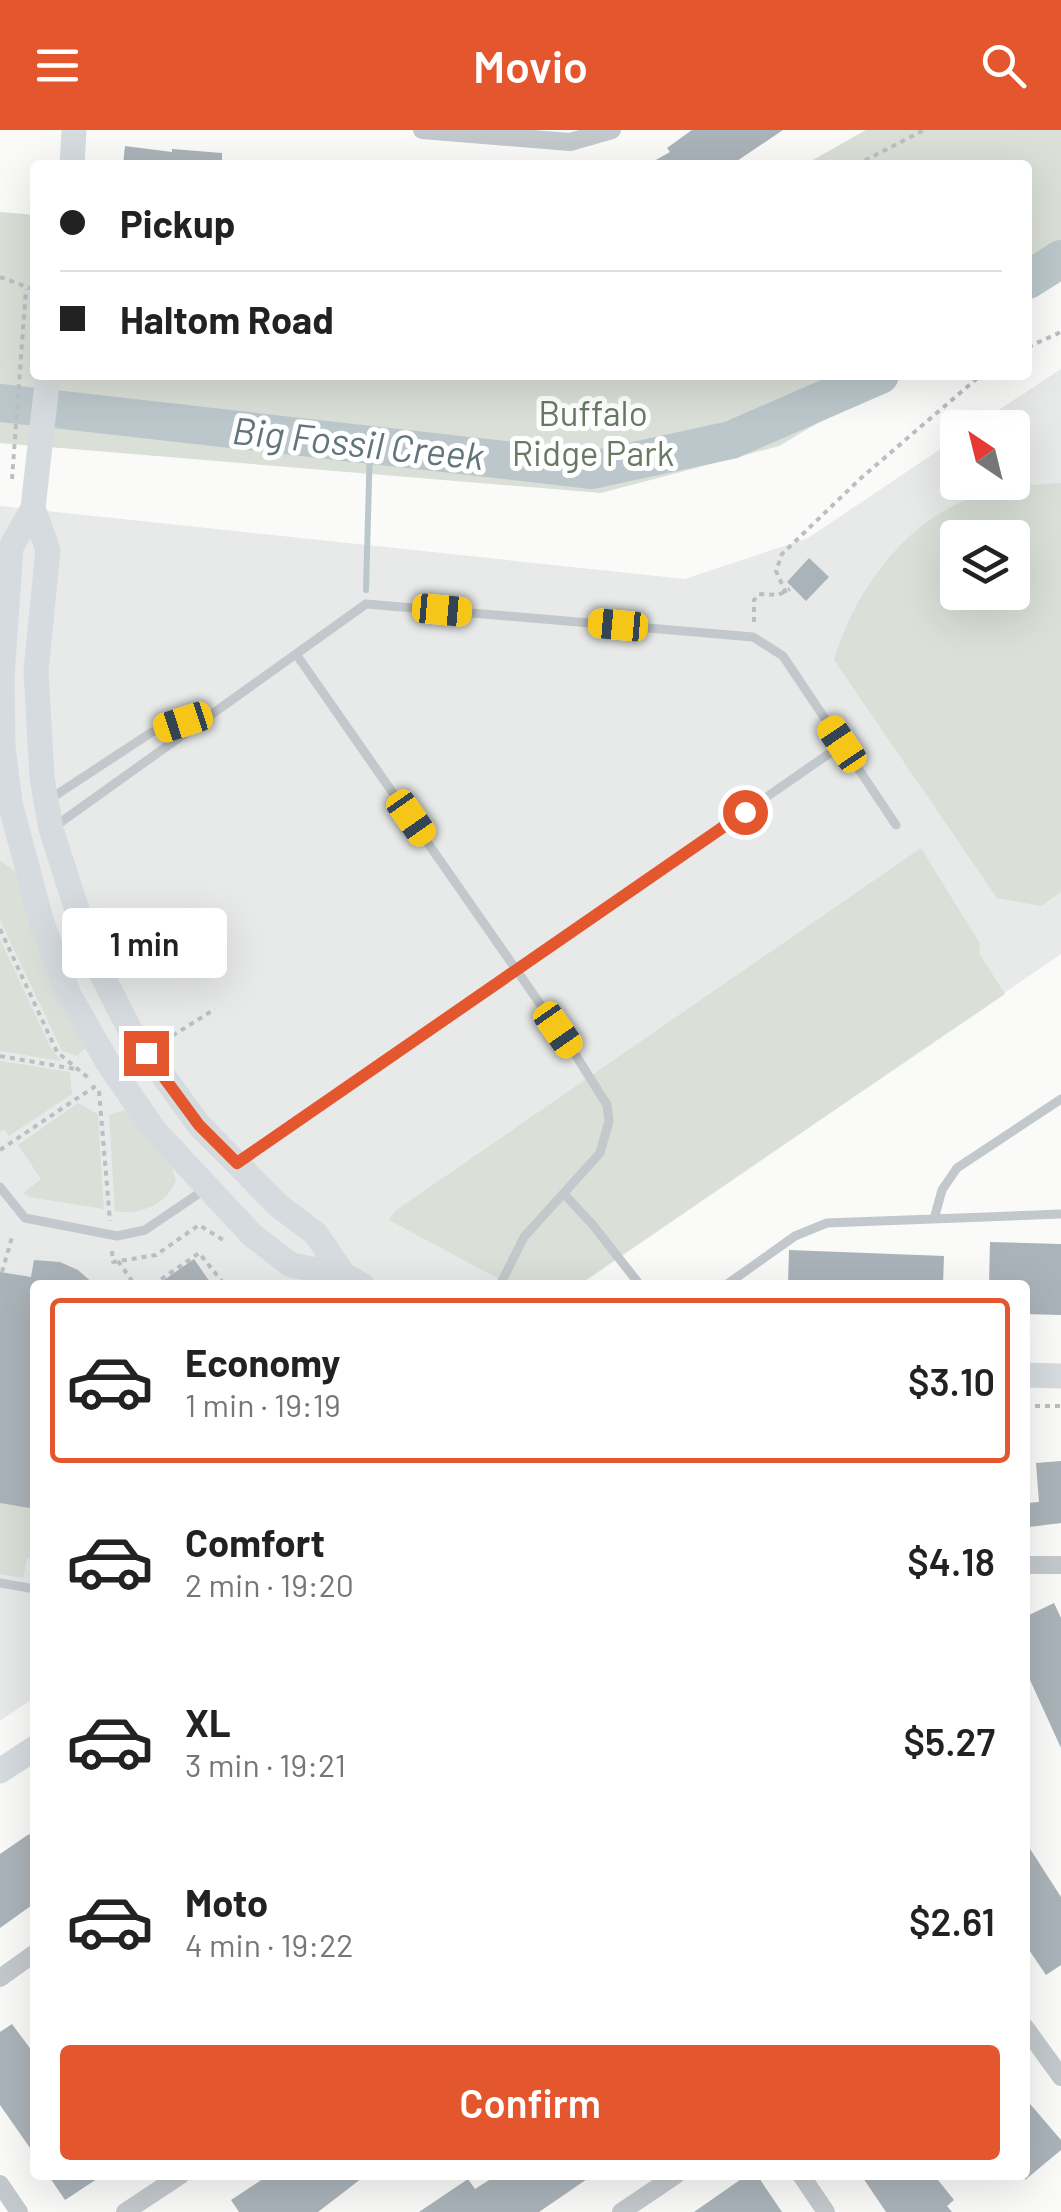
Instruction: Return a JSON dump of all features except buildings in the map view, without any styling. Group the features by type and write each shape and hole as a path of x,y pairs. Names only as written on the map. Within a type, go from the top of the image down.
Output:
{"main road":[{"path":"72,160 74,130"},
{"path":"47,380 33,508 11,548 2,676 8,837 69,994 108,1063 154,1131 252,1235 290,1265 353,1280"},
{"path":"33,508 48,550 36,671 38,750 52,829 102,975 130,1030 199,1125 279,1206 316,1234 353,1280"},
{"path":"8,837 47,801"},
{"path":"8,837 52,829"},
{"path":"207,1188 237,1163"},
{"path":"1030,1376 1061,1376"},
{"path":"0,1772 30,1751"}],"street":[{"path":"422,130 570,142 612,130"},
{"path":"1030,1565 1061,1564"},
{"path":"0,1978 30,1957"},
{"path":"1030,2034 1061,2077"},
{"path":"126,2212 174,2180"},
{"path":"620,2212 668,2180"},
{"path":"805,2180 826,2212"},
{"path":"0,2184 19,2212"}],"lane":[{"path":"52,829 366,604 754,637 783,656 896,825"},
{"path":"296,654 606,1105 609,1121 600,1153 524,1237 502,1280"},
{"path":"47,801 152,732 214,712"},
{"path":"237,1163 842,744"},
{"path":"934,1219 942,1190 957,1168 1061,1099"},
{"path":"0,1187 26,1218 117,1236 145,1230 207,1188"},
{"path":"565,1195 636,1280"},
{"path":"733,1280 795,1236 827,1224 1061,1214"},
{"path":"0,1583 30,1588"}],"path":[{"path":"866,160 924,130"},
{"path":"0,278 30,289"},
{"path":"11,487 26,289"},
{"path":"1032,345 1061,332"},
{"path":"754,637 754,600 759,594 788,591 776,572 782,554 860,478 975,380"},
{"path":"0,929 57,1052 98,1085 0,1150"},
{"path":"158,1045 215,1009"},
{"path":"0,1056 75,1069"},
{"path":"2,1272 12,1237"},
{"path":"160,1280 200,1253 221,1280"},
{"path":"118,1261 131,1280"},
{"path":"1030,1406 1061,1406"}],"shaded area":[{"path":"1061,369 1061,954 587,1280 30,1280 30,1700 0,1721 0,506 685,579 808,538 940,449 940,500 1030,500 1030,410 999,410"}],"green space":[{"path":"866,130 1061,130 1061,279 1032,297 1032,160 813,160"},
{"name":"Buffalo Ridge Park","path":"0,212 30,215 30,380 891,380 779,446 601,493 0,443"},
{"path":"1061,483 1061,892 1041,906 997,898 834,660 858,603 875,576 916,531 967,500 1030,500 1030,485"},
{"path":"921,848 980,944 979,953 1005,994 585,1280 501,1280 389,1220 395,1211"},
{"path":"0,861 14,870 87,1047 77,1056 62,1051 0,920"},
{"path":"0,939 51,1048 61,1061 0,1051"},
{"path":"0,1061 70,1072 72,1094 9,1136 4,1129 0,1132"},
{"path":"78,1103 98,1114 104,1209 23,1193 41,1179 18,1145"},
{"path":"127,1109 172,1168 176,1180 160,1202 143,1210 124,1212 115,1211 109,1115"},
{"path":"0,1503 30,1508 30,1558 23,1578 0,1574"}],"waterway":[{"name":"Big Fossil Creek","path":"1032,277 1061,259"},
{"name":"Big Fossil Creek","path":"0,403 592,470 731,440 869,380"},
{"path":"366,590 370,445"}],"route":[{"path":"146,1053 199,1125 237,1163 745,812"}]}
